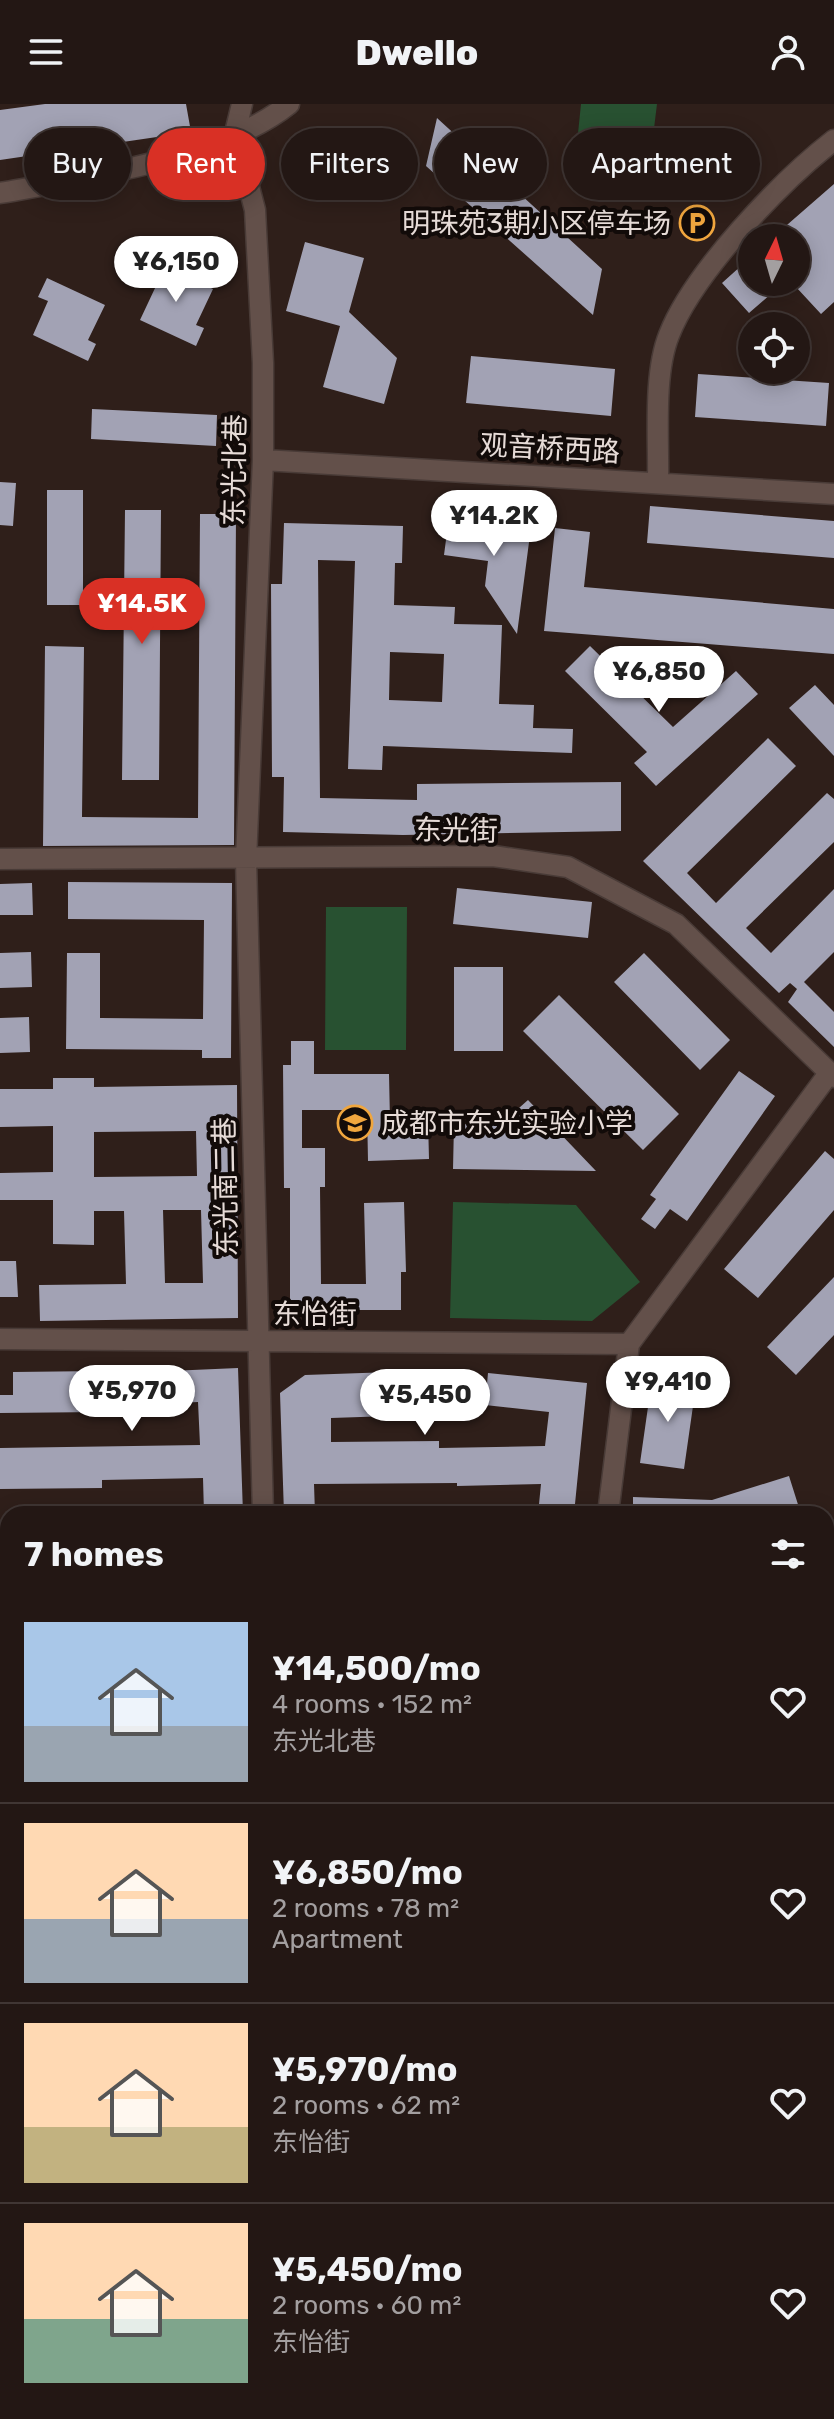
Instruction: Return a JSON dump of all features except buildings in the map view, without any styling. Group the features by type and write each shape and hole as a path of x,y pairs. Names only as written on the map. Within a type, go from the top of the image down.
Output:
{"street":[{"path":"236,128 242,104"},
{"path":"249,128 266,122 289,104"},
{"path":"658,482 661,386 669,335 703,278 742,228 810,159 834,140"},
{"path":"0,193 147,162"},
{"name":"东光北巷","path":"246,860 263,460 263,363 252,200"},
{"name":"观音桥西路","path":"263,460 834,494"},
{"name":"东光街","path":"0,859 246,860 493,856 568,867 676,924 832,1075"},
{"name":"东光南二巷","path":"246,860 256,1341 263,1506"},
{"path":"609,1506 629,1344 832,1075"},
{"name":"东怡街","path":"0,1339 629,1344"}],"green space":[{"path":"581,104 657,104 654,128 579,128"},
{"path":"326,907 407,907 406,1050 325,1050"},
{"path":"453,1202 576,1205 640,1282 592,1321 450,1318"}],"place":[{"name":"明珠苑3期小区停车场","path":"697,223"},
{"name":"成都市东光实验小学","path":"355,1123"}]}
